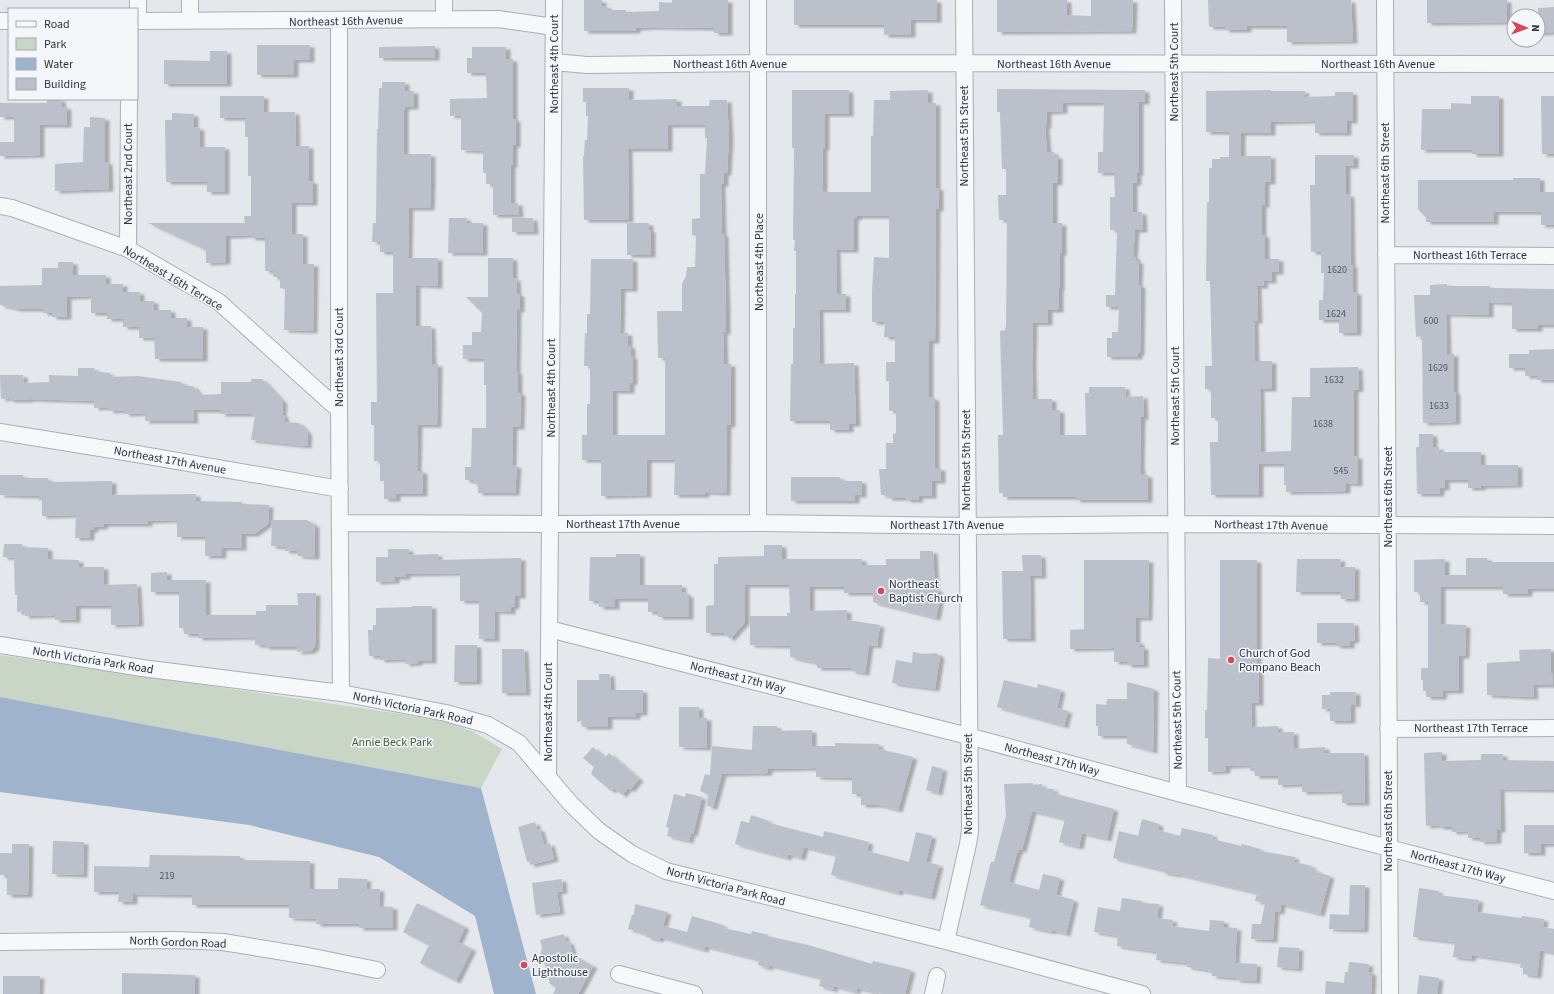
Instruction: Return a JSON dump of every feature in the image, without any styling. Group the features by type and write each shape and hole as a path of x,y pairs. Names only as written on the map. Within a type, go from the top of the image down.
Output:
{"street":[{"path":"190,0 190,21"},
{"path":"444,0 444,19"},
{"name":"Northeast 4th Court","path":"548,777 554,0"},
{"name":"Northeast 4th Place","path":"758,0 758,523"},
{"name":"Northeast 5th Street","path":"946,941 970,831 963,64 964,0"},
{"name":"Northeast 5th Court","path":"1173,0 1175,524 1178,793"},
{"name":"Northeast 6th Street","path":"1385,0 1390,994"},
{"name":"Northeast 16th Avenue","path":"138,21 498,19 554,26"},
{"name":"Northeast 3rd Court","path":"339,21 341,694"},
{"name":"Northeast 16th Avenue","path":"554,62 587,65 759,63 1554,64"},
{"name":"Northeast 2nd Court","path":"128,249 129,100"},
{"name":"Northeast 16th Terrace","path":"0,206 12,208 128,249 219,302 339,410"},
{"name":"Northeast 16th Terrace","path":"1386,255 1554,256"},
{"name":"Northeast 17th Avenue","path":"0,432 340,489"},
{"name":"Northeast 17th Avenue","path":"341,522 550,524 758,523 967,526 1175,524 1554,526"},
{"name":"Northeast 17th Way","path":"549,629 968,736 1178,793 1554,891"},
{"name":"North Victoria Park Road","path":"0,645 142,668 341,694 446,713 488,725 519,743 571,804 599,831 632,854 666,871 946,941 1142,994"},
{"name":"Northeast 17th Terrace","path":"1388,729 1554,728"},
{"name":"North Gordon Road","path":"0,942 176,940 223,942 308,956 377,970"},
{"path":"619,974 694,994"},
{"path":"933,994 937,976"}],"green space":[{"name":"Annie Beck Park","path":"0,655 395,713 446,722 474,732 502,749 481,788 0,697"}],"water":[{"path":"0,697 481,788 536,994 494,994 475,916 379,857 249,825 0,792"}],"building":[{"path":"584,0 602,0 602,6 607,6 607,10 626,10 626,12 659,11 659,2 672,3 672,0 728,0 728,33 714,33 714,28 652,27 636,28 636,31 584,31"},
{"path":"794,0 937,0 937,20 911,20 911,35 884,35 884,25 794,25"},
{"path":"997,0 1067,0 1067,15 1091,16 1091,0 1133,0 1132,31 997,32"},
{"path":"1208,0 1351,0 1353,41 1287,42 1287,26 1247,26 1247,30 1225,30 1225,27 1209,27"},
{"path":"1427,0 1507,0 1506,22 1427,23"},
{"path":"1554,7 1554,32 1546,32 1546,8 1538,8"},
{"path":"257,45 310,45 310,60 294,60 294,75 257,75"},
{"path":"435,46 435,58 379,58 379,47"},
{"path":"472,47 506,47 506,59 513,59 513,119 516,119 516,145 513,145 513,165 511,165 511,203 518,203 519,215 493,215 493,184 486,184 486,173 483,173 483,151 461,150 461,115 450,116 450,99 487,98 486,73 467,73 467,58 472,58"},
{"path":"210,51 227,51 227,84 164,84 164,60 210,61"},
{"path":"382,82 405,82 405,91 414,91 414,107 405,107 404,110 404,154 431,154 430,208 409,208 408,258 438,258 438,286 416,285 416,326 431,326 432,364 438,364 437,425 418,425 417,471 423,471 423,494 396,494 396,499 384,499 384,481 380,481 380,461 374,461 374,425 371,425 371,402 377,402 376,293 393,293 393,252 380,252 380,242 372,242 373,223 376,223 377,129 379,88 382,88"},
{"path":"583,88 629,88 629,100 677,99 677,106 709,106 710,100 727,100 729,138 727,173 724,173 724,184 721,184 726,312 726,332 723,332 724,364 731,364 731,425 727,425 726,493 705,492 705,495 674,495 675,460 647,460 647,495 601,496 601,460 582,460 582,435 587,435 587,404 590,404 590,366 584,366 587,314 590,314 591,259 633,259 633,289 621,289 620,333 628,333 628,346 631,346 631,356 633,357 633,383 630,382 630,391 613,391 613,435 665,435 665,358 658,358 657,311 682,311 682,284 686,276 687,267 695,267 696,236 692,235 692,219 700,218 700,174 705,174 707,138 705,138 705,125 668,125 668,149 628,149 629,220 584,220 583,156 585,140 587,140 588,116 586,116 586,102 583,102"},
{"path":"997,89 1145,90 1145,102 1139,102 1139,173 1137,173 1137,183 1133,183 1133,212 1142,212 1143,230 1135,230 1133,257 1136,257 1136,261 1139,261 1138,285 1141,285 1140,353 1138,353 1138,357 1107,357 1107,338 1112,338 1112,332 1118,332 1119,307 1106,307 1106,295 1115,295 1117,230 1110,230 1110,197 1115,197 1114,173 1098,173 1098,152 1103,152 1104,103 1063,103 1063,111 1047,112 1047,126 1045,126 1047,152 1054,152 1054,156 1058,156 1058,183 1053,183 1053,223 1062,223 1059,310 1048,310 1048,323 1033,323 1032,367 1033,399 1052,399 1052,410 1060,410 1060,435 1086,435 1085,393 1089,393 1089,387 1125,387 1126,397 1143,396 1144,417 1141,417 1140,468 1141,474 1148,475 1148,500 1076,500 1076,497 1003,497 1003,493 999,493 998,435 1003,435 1000,331 1005,330 1006,326 1007,220 999,220 998,195 1006,195 1006,169 1002,169 1000,112 997,112"},
{"path":"792,90 849,90 849,114 825,114 823,191 825,192 871,192 871,136 873,136 874,100 890,100 890,91 928,90 928,103 936,103 936,188 939,188 939,209 936,209 935,341 929,341 929,397 933,397 933,399 935,399 935,468 941,468 941,481 932,481 932,496 918,496 919,500 906,500 906,498 888,498 887,495 881,495 879,469 886,469 886,443 893,443 893,434 896,433 896,411 889,411 889,381 886,381 886,362 895,362 895,337 884,337 885,322 872,322 872,292 874,257 889,258 889,216 857,216 857,218 854,218 854,250 836,250 837,294 846,294 846,310 819,310 820,364 854,363 856,424 849,424 849,430 830,430 830,421 790,421 791,364 793,364 793,328 795,328 796,294 796,251 794,251 795,240 793,240 794,148 792,148"},
{"path":"1206,91 1305,91 1305,97 1335,96 1335,92 1353,92 1353,121 1347,121 1347,133 1315,133 1315,121 1271,122 1271,133 1241,133 1241,156 1271,156 1271,182 1265,182 1265,205 1262,205 1262,235 1265,235 1265,259 1279,259 1279,272 1272,272 1272,281 1263,281 1264,286 1257,286 1258,321 1254,321 1255,361 1272,361 1272,389 1260,389 1261,452 1291,451 1292,397 1310,397 1310,368 1358,367 1359,389 1354,390 1354,456 1358,456 1358,484 1346,483 1346,491 1286,492 1286,485 1284,485 1284,464 1259,464 1259,495 1211,495 1210,442 1218,442 1218,418 1211,418 1211,389 1205,389 1205,366 1212,366 1210,281 1206,281 1207,202 1209,202 1209,168 1212,168 1212,159 1229,157 1229,132 1206,132"},
{"path":"220,96 264,96 264,112 295,112 296,146 309,146 309,181 313,181 313,203 292,203 292,234 303,234 303,264 314,264 313,331 284,330 285,289 280,288 280,277 273,277 273,271 265,271 265,238 251,238 251,235 226,236 226,262 206,263 206,250 148,223 245,223 244,216 251,216 251,176 248,176 248,137 245,137 245,118 220,118"},
{"path":"1471,96 1499,96 1499,154 1472,154 1472,150 1421,150 1422,109 1451,109 1451,103 1471,104"},
{"path":"1541,96 1554,96 1554,154 1542,154"},
{"path":"47,100 61,100 62,107 67,107 67,125 40,125 40,155 0,156 0,142 14,142 14,117 0,117 0,103 47,103"},
{"path":"172,113 194,114 194,127 200,128 200,147 225,147 225,192 207,192 207,182 166,182 165,120 172,120"},
{"path":"90,117 105,118 105,162 108,162 109,189 55,191 55,164 83,162 84,127 90,127"},
{"path":"1315,155 1354,155 1354,166 1346,166 1346,195 1350,194 1351,265 1353,265 1353,292 1357,292 1357,333 1339,333 1339,320 1319,320 1319,300 1323,300 1324,273 1321,273 1321,252 1311,252 1310,185 1315,185"},
{"path":"1513,178 1540,178 1540,192 1554,192 1554,225 1541,225 1541,212 1494,212 1494,222 1426,222 1426,218 1418,209 1418,180 1513,180"},
{"path":"449,218 467,218 466,223 483,223 483,253 448,253"},
{"path":"512,218 533,218 534,232 512,232"},
{"path":"627,223 649,223 649,230 651,230 651,255 627,255"},
{"path":"488,258 513,258 513,279 516,278 517,294 520,294 520,310 517,310 516,372 518,372 518,393 521,393 520,427 513,427 512,465 517,466 515,493 478,493 478,484 473,484 473,480 465,480 465,467 471,467 472,428 486,428 486,385 484,385 484,359 463,359 463,345 472,345 472,332 481,332 482,313 466,297 488,297"},
{"path":"58,262 73,262 73,275 106,275 106,284 123,284 123,292 140,292 140,301 154,301 154,310 171,310 171,318 187,318 187,327 203,327 203,359 155,359 154,338 139,338 139,327 123,327 123,319 107,319 107,313 91,313 91,296 67,297 67,317 52,317 52,313 43,313 43,309 18,309 0,305 0,286 42,285 42,268 58,268"},
{"path":"1447,284 1447,286 1490,286 1490,288 1554,289 1554,325 1538,325 1538,329 1512,329 1512,303 1489,302 1489,315 1446,314 1447,354 1454,354 1456,422 1423,423 1422,336 1416,337 1414,295 1430,295 1430,285"},
{"path":"1554,349 1554,380 1537,380 1537,376 1525,376 1525,368 1509,368 1509,354 1529,354 1529,350"},
{"path":"78,368 94,368 95,371 110,373 110,377 138,376 181,382 186,386 193,386 200,395 221,394 221,382 251,382 251,379 262,379 283,402 282,415 284,415 285,422 299,423 308,433 307,446 251,440 255,415 251,414 221,414 221,410 193,410 194,421 145,421 145,413 125,414 125,410 109,411 109,407 94,408 94,401 1,399 0,375 23,375 24,383 49,382 49,375 78,376"},
{"path":"1419,434 1433,434 1433,448 1439,447 1439,452 1481,452 1481,465 1518,465 1518,485 1481,486 1481,488 1468,488 1468,480 1445,480 1445,488 1440,488 1440,494 1417,494 1416,447 1419,447"},
{"path":"0,475 23,475 23,478 48,478 48,482 112,481 112,495 196,494 196,501 242,502 242,504 269,505 268,524 254,534 242,534 242,548 222,548 222,556 205,556 205,537 177,537 177,520 148,521 148,524 104,524 103,527 94,527 94,530 90,530 90,538 75,538 76,515 42,516 42,500 39,501 39,496 0,495"},
{"path":"791,477 839,477 843,481 862,481 862,495 855,495 855,501 791,501"},
{"path":"272,520 307,520 315,525 315,557 298,556 297,551 285,551 285,547 271,546"},
{"path":"4,544 22,544 22,547 48,548 48,559 79,560 79,567 104,567 104,585 137,584 139,624 111,625 111,606 76,606 76,620 55,620 55,615 25,616 24,611 17,612 14,558 3,557"},
{"path":"764,545 782,545 782,559 862,559 862,565 886,565 886,559 920,559 920,551 933,551 935,589 939,590 937,596 940,597 936,618 873,602 873,593 844,593 844,587 810,587 810,611 847,610 847,620 880,625 877,646 869,645 865,673 851,671 851,668 817,668 817,663 790,657 790,646 750,645 750,616 787,616 787,613 790,613 789,585 745,585 745,622 730,639 724,633 706,633 706,606 714,605 714,564 718,564 718,557 764,556"},
{"path":"388,549 409,549 409,555 438,554 438,560 521,558 521,596 515,596 515,606 511,607 511,612 495,611 495,639 479,639 479,601 460,601 460,573 406,574 406,577 395,577 395,581 376,582 376,557 388,557"},
{"path":"616,554 640,554 640,585 682,585 682,592 686,592 686,595 689,595 689,617 658,617 658,612 648,612 648,599 615,599 615,607 599,607 599,601 589,601 590,557 616,557"},
{"path":"1022,555 1041,555 1042,576 1030,576 1031,639 1003,639 1002,571 1023,571"},
{"path":"1466,558 1487,558 1487,562 1554,562 1554,589 1528,589 1528,594 1503,594 1503,587 1441,587 1441,624 1466,625 1465,656 1459,656 1459,691 1443,691 1442,697 1426,697 1426,691 1423,691 1423,680 1421,680 1421,668 1428,668 1428,602 1420,602 1420,592 1414,592 1414,560 1445,559 1445,575 1466,575"},
{"path":"1297,559 1341,559 1340,567 1355,567 1355,599 1341,599 1341,592 1296,592"},
{"path":"1084,560 1149,560 1148,618 1136,618 1136,642 1140,642 1140,647 1144,647 1144,665 1127,665 1127,662 1114,662 1114,648 1070,649 1070,630 1084,629"},
{"path":"1220,560 1257,560 1257,664 1259,665 1259,703 1251,703 1252,727 1278,726 1278,732 1294,732 1294,749 1325,747 1325,753 1364,753 1365,803 1342,803 1342,791 1302,792 1302,784 1278,785 1278,776 1255,776 1255,771 1250,771 1250,765 1226,766 1226,771 1208,772 1208,738 1205,738 1205,710 1207,710 1208,658 1220,659"},
{"path":"167,572 167,580 206,580 206,615 256,615 256,611 266,611 266,605 298,605 297,593 316,593 315,647 311,651 297,652 298,647 265,647 265,645 255,645 255,637 198,638 198,634 184,634 184,628 179,628 179,592 151,592 151,573"},
{"path":"412,606 432,606 432,661 418,661 418,663 405,664 405,659 380,660 380,656 369,656 368,630 373,630 373,625 376,625 376,608 413,607"},
{"path":"1317,623 1354,623 1355,640 1350,641 1350,646 1336,646 1336,643 1317,643"},
{"path":"455,645 477,645 477,682 454,682"},
{"path":"502,649 524,649 526,693 502,693"},
{"path":"1551,649 1551,673 1553,685 1533,685 1534,697 1487,695 1487,663 1520,661 1519,650"},
{"path":"913,652 924,654 936,653 940,656 935,689 892,683 896,660 912,663"},
{"path":"599,674 610,674 611,690 643,690 643,713 636,713 636,717 608,717 608,727 582,727 582,721 577,722 577,680 599,680"},
{"path":"1004,680 1037,688 1038,684 1061,690 1057,708 1068,711 1064,726 997,707"},
{"path":"1127,682 1154,689 1153,751 1127,744 1127,736 1098,736 1098,726 1096,726 1096,704 1106,705 1107,699 1127,699"},
{"path":"1330,692 1356,692 1356,705 1351,704 1351,721 1330,721 1330,709 1322,709 1322,695 1330,695"},
{"path":"679,707 699,707 699,718 707,718 707,748 679,747"},
{"path":"753,726 777,726 777,731 812,730 812,746 835,746 835,743 879,744 879,749 913,757 898,810 879,805 861,805 861,794 852,794 852,778 816,777 816,768 768,769 768,773 722,774 713,807 707,806 708,794 700,791 705,774 710,775 712,746 752,750"},
{"path":"593,747 605,758 609,753 639,779 630,790 628,788 622,795 614,788 611,791 591,774 594,767 583,758"},
{"path":"1442,752 1442,761 1481,760 1481,754 1503,754 1503,760 1554,761 1554,790 1500,789 1501,830 1497,830 1497,841 1480,842 1480,838 1468,838 1468,831 1452,832 1452,827 1439,827 1439,825 1426,826 1424,753"},
{"path":"932,766 943,769 938,793 926,790"},
{"path":"1033,783 1033,785 1042,784 1042,788 1054,789 1053,793 1114,809 1107,839 1082,833 1079,847 1059,842 1065,819 1032,811 1022,850 1019,849 1017,853 1009,882 1039,890 1043,874 1060,878 1056,895 1074,900 1066,934 1052,930 1052,932 1029,927 1031,917 980,905 991,862 994,862 1006,816 1004,784"},
{"path":"686,793 702,797 693,834 691,833 689,841 667,836 669,828 666,827 674,794 685,797"},
{"path":"751,815 769,821 769,823 823,837 824,831 869,842 867,851 909,862 916,832 932,836 926,862 939,865 931,897 899,890 898,893 831,875 836,855 804,847 801,858 788,854 787,858 735,844 741,821 749,823"},
{"path":"1142,819 1159,824 1158,830 1180,836 1182,828 1213,835 1212,839 1241,846 1242,844 1260,849 1260,851 1295,857 1294,862 1312,866 1311,869 1317,870 1316,872 1330,876 1320,914 1281,904 1280,912 1275,911 1273,940 1251,939 1252,924 1261,924 1265,903 1255,901 1257,893 1177,874 1162,872 1162,870 1113,858 1119,831 1138,836"},
{"path":"535,822 537,829 540,829 544,845 550,843 554,859 530,865 530,862 527,862 518,827"},
{"path":"1524,825 1554,825 1554,844 1541,844 1541,853 1524,853"},
{"path":"53,841 84,842 83,875 52,874"},
{"path":"12,844 29,844 28,895 7,895 7,875 0,875 0,853 12,853"},
{"path":"150,855 240,856 240,860 310,861 310,889 338,889 338,878 367,879 366,889 380,889 379,906 393,907 393,928 359,928 359,924 316,924 317,919 289,918 289,905 192,905 192,895 133,894 133,902 118,902 119,892 94,892 94,866 149,867"},
{"path":"562,879 563,891 557,892 560,912 536,915 532,883"},
{"path":"1350,885 1365,885 1364,930 1329,929 1330,914 1349,915"},
{"path":"1419,888 1439,891 1438,895 1479,900 1477,912 1521,918 1522,916 1544,919 1543,927 1554,929 1554,953 1540,950 1537,976 1523,974 1523,968 1520,968 1521,962 1472,955 1471,959 1453,957 1455,942 1413,937"},
{"path":"1122,898 1142,901 1142,903 1159,904 1157,918 1173,920 1172,926 1209,931 1210,920 1224,921 1224,927 1237,928 1235,963 1257,964 1256,981 1236,980 1236,978 1212,976 1212,972 1208,972 1209,970 1187,967 1188,963 1156,960 1157,952 1117,946 1118,936 1094,932 1098,907 1120,911"},
{"path":"417,903 465,927 458,942 472,949 456,981 420,963 429,945 403,932"},
{"path":"635,904 667,912 663,926 687,932 692,916 723,925 723,928 751,934 752,931 768,935 767,936 808,945 872,964 873,961 911,970 905,994 883,994 857,988 856,992 834,986 833,990 819,986 821,978 769,965 768,968 758,965 759,960 705,946 704,950 660,937 659,940 646,937 647,934 628,929 632,915 634,914"},
{"path":"564,934 566,942 569,941 573,955 593,966 578,994 553,994 556,988 550,984 544,962 540,957 542,947 540,940"},
{"path":"1279,947 1299,948 1298,969 1277,967"},
{"path":"1349,962 1369,964 1368,972 1372,973 1371,994 1325,994 1326,981 1344,983 1345,972 1348,972"},
{"path":"122,973 195,975 195,994 122,994"},
{"path":"1419,975 1439,978 1437,994 1417,994"},
{"path":"3,976 40,976 39,994 3,994"}],"place":[{"name":"Northeast Baptist Church","path":"881,591"},
{"name":"Church of God Pompano Beach","path":"1231,660"},
{"name":"Apostolic Lighthouse","path":"524,965"}]}
